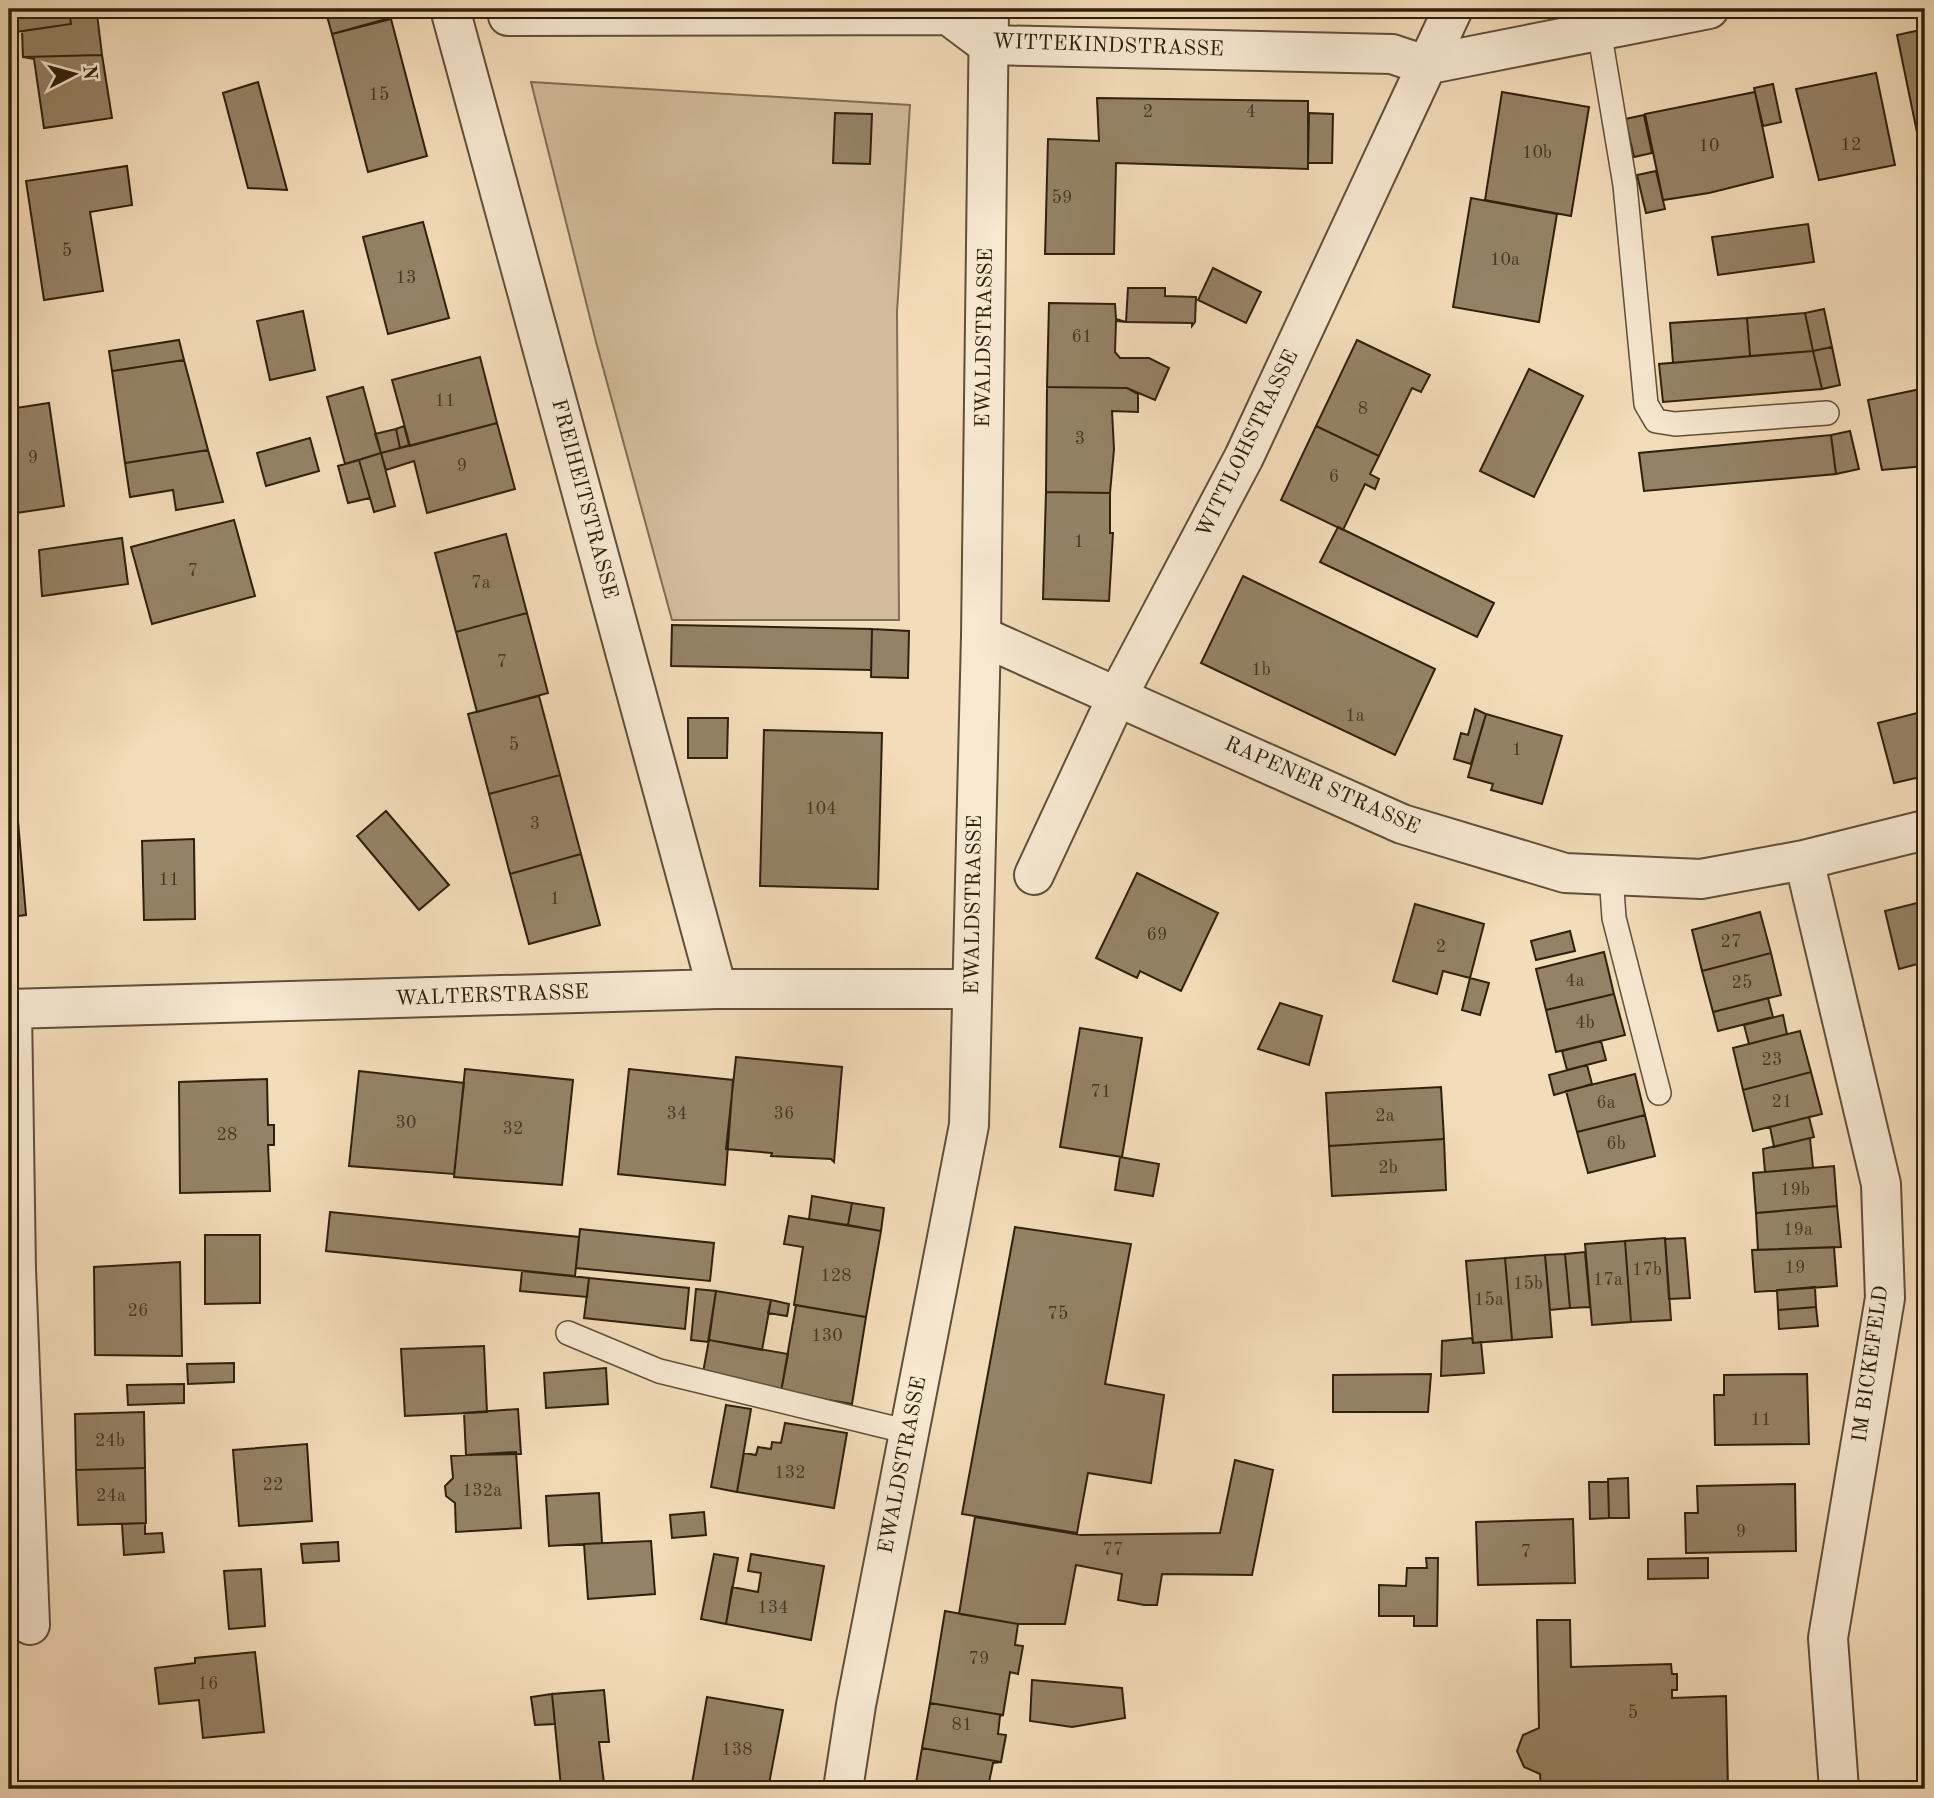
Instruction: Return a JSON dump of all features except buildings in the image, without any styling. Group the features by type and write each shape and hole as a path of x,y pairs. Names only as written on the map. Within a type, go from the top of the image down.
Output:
{"street":[{"name":"FREIHEITSTRASSE","path":"450,9 717,989"},
{"name":"WITTLOHSTRASSE","path":"1034,875 1116,699 1244,457 1425,65 1454,9"},
{"name":"WITTEKINDSTRASSE","path":"508,16 948,15 989,27 1392,54 1425,65 1709,9"},
{"name":"EWALDSTRASSE","path":"844,1789 856,1705 969,1125 981,636 989,27"},
{"name":"RAPENER STRASSE","path":"981,636 1116,699 1200,732 1402,824 1565,873 1702,879 1804,860 1925,830"},
{"name":"IM BICKEFELD","path":"1804,860 1881,1184 1885,1298 1828,1637 1839,1789"},
{"name":"WALTERSTRASSE","path":"30,1625 16,1269 10,1009 717,989 972,989"}],"lane":[{"path":"1599,30 1625,185 1646,404 1656,421 1675,424 1827,413"},
{"path":"1611,875 1614,918 1659,1093"},
{"path":"568,1333 659,1371 909,1432"}],"shaded area":[{"path":"531,82 910,105 897,312 899,620 672,620 596,342"}]}
